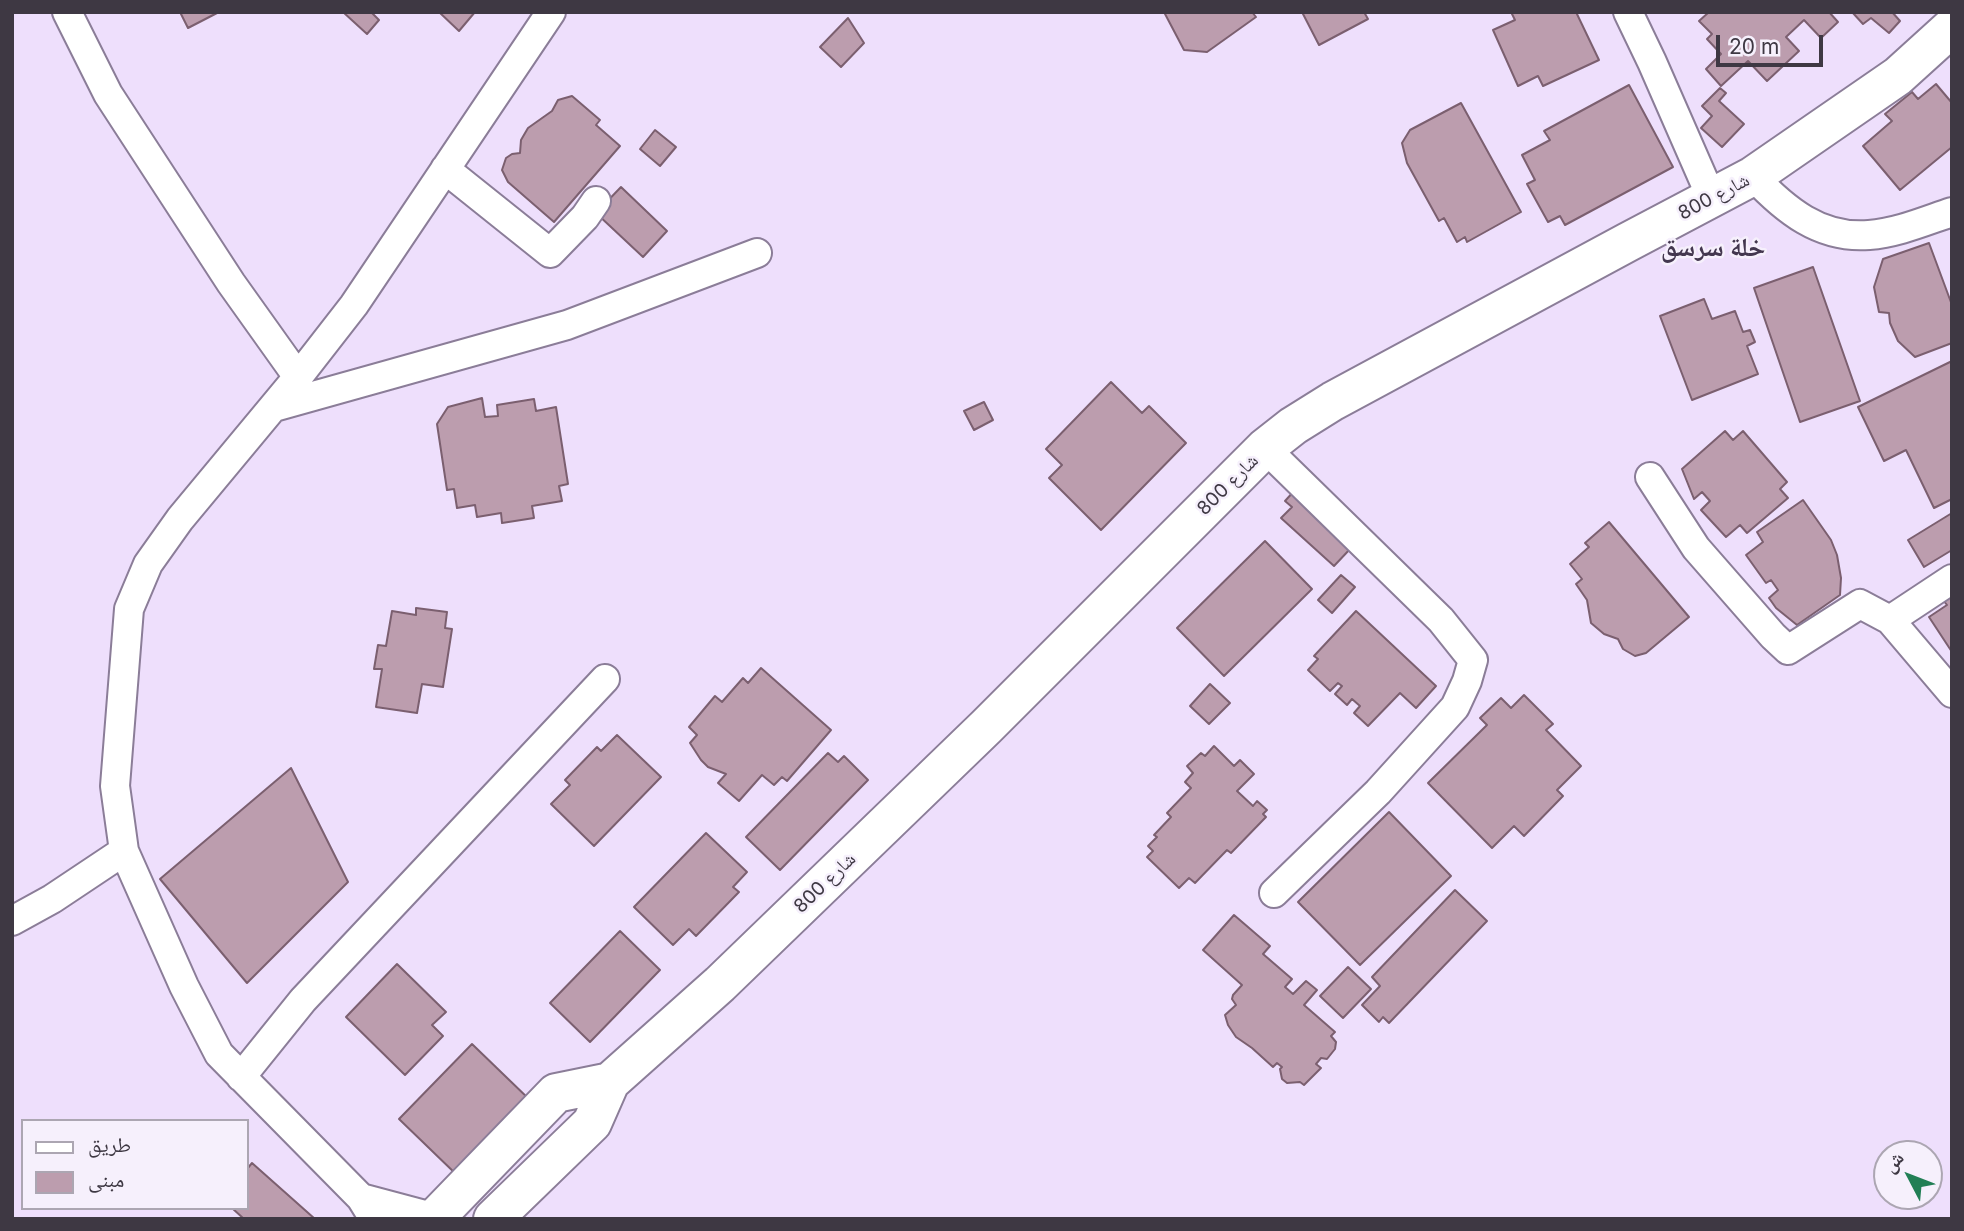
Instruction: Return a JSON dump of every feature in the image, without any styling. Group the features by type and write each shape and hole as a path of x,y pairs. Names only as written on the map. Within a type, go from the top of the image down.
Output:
{"main road":[{"name":"شارع 800","path":"493,1219 592,1123 610,1082 720,984 967,746 1265,448 1293,426 1333,401 1754,176 1898,76 1952,27"},
{"path":"436,1218 556,1093 610,1082"}],"street":[{"path":"67,12 108,94 231,283 299,377"},
{"path":"436,1218 368,1208 219,1054 184,986 124,851 115,786 129,609 148,564 180,519 299,377 354,305 551,12"},
{"path":"1628,12 1712,199"},
{"path":"446,169 550,253 596,201"},
{"path":"1754,176 1775,200 1800,219 1836,232 1868,235 1949,219"},
{"path":"274,407 567,325 757,253"},
{"path":"1265,448 1441,620 1473,660 1455,707 1378,792 1274,893"},
{"path":"1650,477 1696,548 1788,650 1860,604 1890,620 1952,693"},
{"path":"1890,620 1952,579"},
{"path":"241,1077 303,1000 605,679"},
{"path":"12,921 52,899 124,851"}],"building":[{"path":"180,12 219,12 188,28"},
{"path":"343,12 371,12 379,20 367,34"},
{"path":"439,12 475,12 459,31"},
{"path":"1164,12 1252,12 1256,17 1207,52 1184,50"},
{"path":"1302,12 1364,12 1368,19 1319,45"},
{"path":"1511,12 1576,12 1599,60 1543,86 1538,76 1518,86 1493,30 1515,20"},
{"path":"1709,12 1829,12 1838,22 1821,38 1804,20 1786,37 1799,51 1767,81 1748,61 1721,86 1706,69 1721,54 1707,39 1712,34 1699,21"},
{"path":"1852,12 1892,12 1900,21 1889,33 1871,18 1863,24"},
{"path":"848,18 864,43 841,67 820,47"},
{"path":"1936,84 1952,103 1952,147 1900,190 1863,146 1892,121 1885,114 1912,92 1918,99"},
{"path":"1629,85 1673,167 1565,225 1560,216 1548,222 1527,184 1535,180 1522,155 1550,140 1544,131"},
{"path":"1720,88 1726,93 1719,101 1744,124 1722,147 1701,128 1712,116 1702,106"},
{"path":"572,96 600,120 596,125 620,146 554,222 508,182 502,170 506,158 520,153 521,140 528,128 552,111 558,100"},
{"path":"1461,103 1521,212 1467,242 1465,237 1457,242 1444,218 1439,221 1407,163 1402,143 1410,130"},
{"path":"655,130 676,147 660,166 640,149"},
{"path":"621,187 667,231 643,257 596,213"},
{"path":"1929,243 1952,305 1952,343 1915,357 1898,341 1890,323 1889,313 1879,312 1874,287 1883,259"},
{"path":"1813,267 1860,401 1800,422 1754,288"},
{"path":"1704,299 1712,319 1735,311 1743,332 1750,330 1755,342 1747,346 1758,374 1692,400 1660,316"},
{"path":"1952,361 1952,499 1934,508 1906,450 1884,461 1858,407"},
{"path":"1111,382 1142,413 1149,406 1186,443 1101,530 1049,478 1062,465 1046,449"},
{"path":"482,398 485,417 498,416 497,405 534,399 536,411 556,407 568,484 559,486 562,501 532,506 534,518 502,523 501,513 477,517 475,505 457,508 454,489 447,490 437,424 448,407"},
{"path":"984,402 993,420 974,430 964,411"},
{"path":"1725,431 1733,440 1743,431 1787,482 1780,489 1788,498 1747,533 1740,525 1726,537 1701,510 1710,501 1702,492 1694,499 1682,469"},
{"path":"1295,490 1304,498 1300,502 1351,548 1334,566 1281,518 1292,507 1285,501"},
{"path":"1803,500 1831,540 1841,578 1840,595 1797,625 1776,608 1769,598 1778,590 1771,580 1766,583 1746,555 1763,542 1757,532"},
{"path":"1952,513 1952,550 1924,567 1908,540"},
{"path":"1609,522 1689,617 1646,653 1635,656 1623,649 1618,639 1604,634 1591,623 1587,600 1576,584 1582,579 1570,564 1589,547 1585,543"},
{"path":"1265,541 1312,589 1224,676 1177,628"},
{"path":"1341,575 1355,587 1332,613 1318,600"},
{"path":"1952,594 1952,652 1929,617 1947,605 1943,600"},
{"path":"416,608 447,612 445,628 452,629 443,687 422,684 417,713 376,707 382,669 374,669 378,645 386,646 392,611 416,615"},
{"path":"1356,611 1436,686 1416,708 1400,693 1368,726 1354,713 1360,706 1352,699 1347,705 1335,694 1342,686 1338,683 1330,691 1308,670 1318,659 1314,656"},
{"path":"761,668 831,730 787,781 782,777 774,785 762,775 739,801 718,783 726,774 708,767 701,760 690,743 697,735 689,727 715,696 722,702 743,678 748,683"},
{"path":"1210,684 1230,703 1209,724 1190,706"},
{"path":"1524,695 1553,724 1546,730 1581,766 1557,790 1563,796 1524,836 1514,826 1492,848 1428,783 1487,725 1480,718 1501,698 1511,708"},
{"path":"617,735 661,777 594,846 551,804 570,785 565,780 597,747 601,751"},
{"path":"1214,746 1234,766 1240,760 1254,774 1237,791 1253,806 1257,801 1267,810 1263,814 1266,817 1231,853 1227,850 1195,883 1189,878 1179,888 1147,857 1153,851 1148,846 1157,837 1154,835 1171,817 1167,813 1191,788 1185,782 1193,773 1187,766 1201,753 1205,756"},
{"path":"828,753 838,762 844,756 868,780 780,870 746,837"},
{"path":"291,768 348,882 247,983 160,879"},
{"path":"1389,812 1451,876 1360,965 1298,902"},
{"path":"706,833 747,872 733,887 739,892 696,936 689,929 673,945 634,907"},
{"path":"1455,890 1487,921 1389,1023 1383,1017 1379,1022 1362,1005 1380,986 1372,977"},
{"path":"1234,915 1270,946 1263,954 1292,979 1285,987 1293,994 1306,981 1317,990 1304,1005 1335,1032 1331,1036 1336,1042 1335,1049 1327,1059 1321,1058 1316,1064 1321,1068 1304,1085 1300,1082 1287,1083 1282,1079 1282,1067 1277,1063 1273,1067 1236,1037 1228,1025 1225,1015 1236,1005 1232,999 1233,995 1242,985 1203,950"},
{"path":"620,931 660,970 590,1042 550,1003"},
{"path":"397,964 446,1012 432,1025 443,1036 405,1075 346,1017"},
{"path":"1348,967 1371,989 1343,1018 1320,996"},
{"path":"472,1044 532,1102 459,1177 399,1119"},
{"path":"252,1163 315,1219 244,1219 234,1210 248,1210 248,1168"}],"district":[{"name":"خلة سرسق","path":"1713,248"}]}
